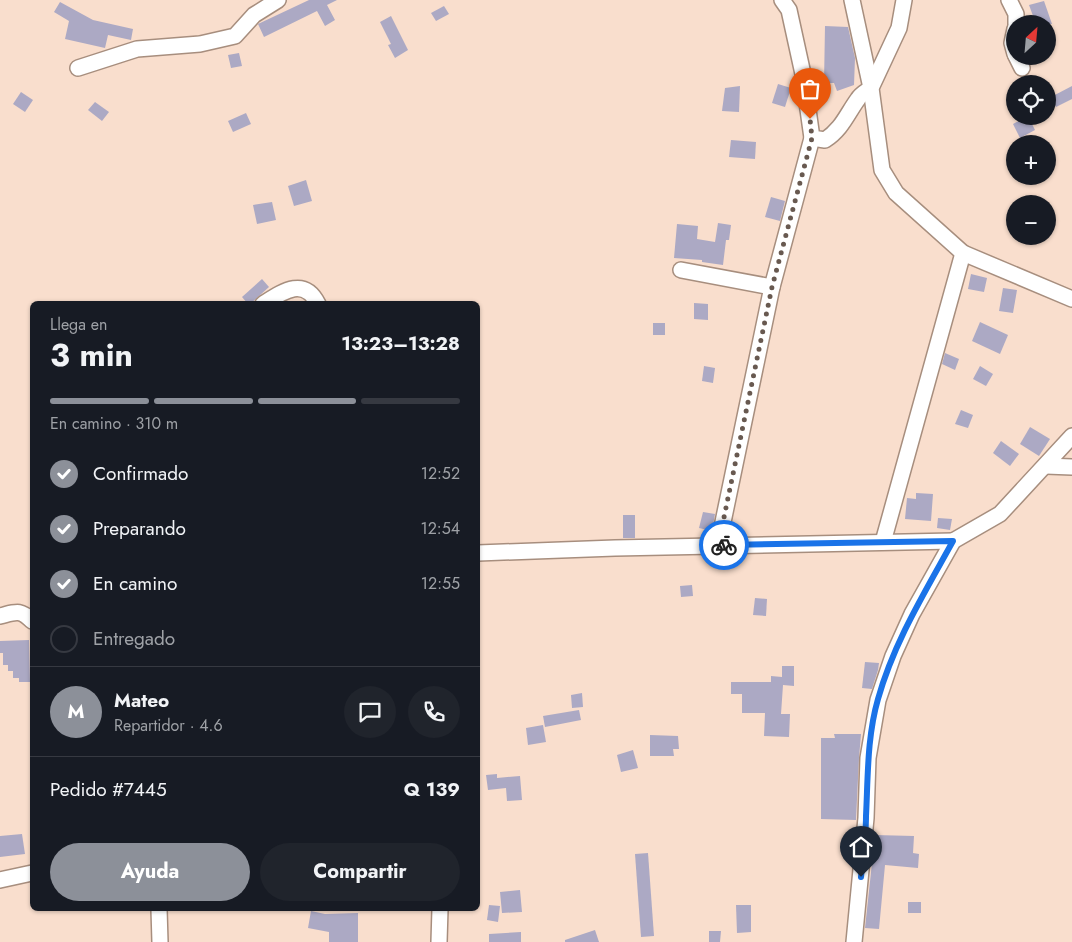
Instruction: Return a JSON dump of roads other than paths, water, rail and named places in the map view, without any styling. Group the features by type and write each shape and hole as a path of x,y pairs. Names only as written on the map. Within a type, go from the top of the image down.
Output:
{"street":[{"path":"78,68 137,49 200,44 235,36 254,15 278,0"},
{"path":"718,546 772,287 812,138 803,74 789,10 782,0"},
{"path":"852,0 871,88 882,170 896,193 963,253 1072,299"},
{"path":"812,138 825,140 835,134 850,114 859,97 871,88 898,28 904,0"},
{"path":"1009,0 1016,15"},
{"path":"883,542 963,253"},
{"path":"681,270 772,287"},
{"path":"268,301 288,289 300,288 307,291 315,301"},
{"path":"480,553 953,541 1000,514 1072,436"},
{"path":"1046,466 1072,467"},
{"path":"854,942 866,818 868,758 878,700 893,656 912,614 953,541"},
{"path":"0,616 18,612 30,619"},
{"path":"0,880 30,873"},
{"path":"160,911 160,942"},
{"path":"440,911 440,942"}]}
